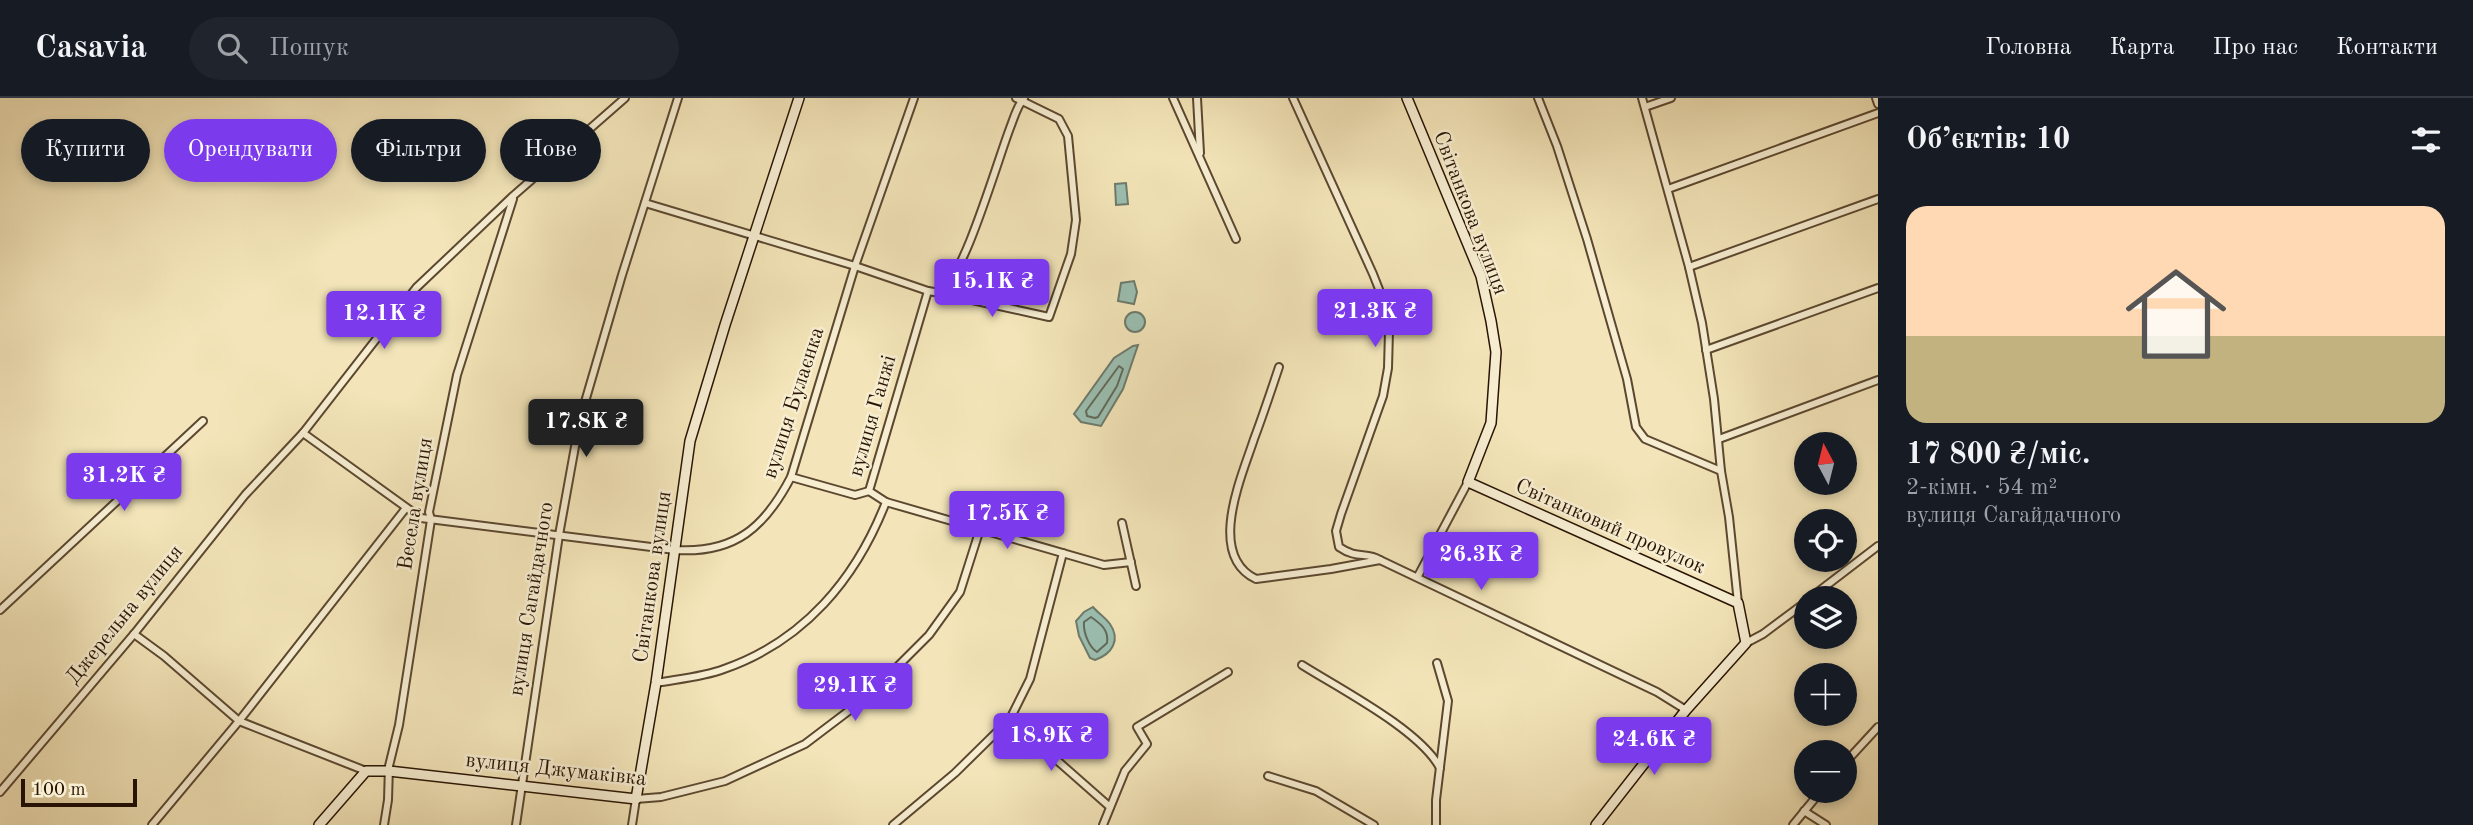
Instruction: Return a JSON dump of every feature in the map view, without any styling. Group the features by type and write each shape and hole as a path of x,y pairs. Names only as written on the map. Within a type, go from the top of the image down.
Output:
{"street":[{"name":"Джерельна вулиця","path":"0,792 134,634 245,495 303,433 416,288 513,196 625,98"},
{"name":"вулиця Сагайдачного","path":"516,825 559,535 580,419 678,98"},
{"name":"Світанкова вулиця","path":"632,825 656,683 690,441 724,325 799,98"},
{"name":"вулиця Булаєнка","path":"303,433 421,519 675,550 705,551 735,541 748,533 776,505 791,477 855,266 914,98"},
{"path":"1173,98 1236,239"},
{"path":"1197,98 1200,158"},
{"path":"1293,98 1386,307 1389,331 1388,368 1383,396 1364,444 1336,531 1339,547 1351,555 1374,556 1418,576 1657,692 1686,710"},
{"name":"Світанкова вулиця","path":"1407,98 1481,276 1496,352 1491,423 1468,482 1418,576"},
{"path":"1538,98 1557,146 1587,239 1627,379 1636,428 1645,439 1721,471"},
{"path":"1642,98 1689,267 1706,350 1738,603 1746,643"},
{"path":"1645,107 1671,98"},
{"path":"1876,98 1878,104"},
{"path":"645,203 855,266 928,291 1049,317 1071,254 1076,220 1068,136 1059,119 1020,99 959,269 947,288 940,293"},
{"path":"1668,189 1878,113"},
{"name":"Весела вулиця","path":"384,825 389,771 399,725 431,520 429,512 457,375 513,196"},
{"path":"1689,267 1878,200"},
{"path":"1706,350 1878,288"},
{"name":"вулиця Ганжі","path":"656,683 721,671 755,657 779,644 833,596 874,534 886,502 869,491 928,291"},
{"path":"1279,367 1233,503 1230,528 1235,559 1242,569 1256,579 1380,560"},
{"path":"1718,439 1878,380"},
{"path":"0,610 203,421"},
{"path":"791,477 855,495 869,491"},
{"name":"Світанковий провулок","path":"1468,482 1738,603"},
{"path":"886,502 1104,565 1131,562"},
{"path":"152,825 239,721 406,508"},
{"path":"1122,523 1136,586"},
{"name":"вулиця Джумаківка","path":"134,634 239,721 366,771 389,771 636,799 661,797 725,781 805,744 867,697 929,635 960,592 980,529"},
{"path":"1826,586 1878,547"},
{"path":"893,825 955,773 1010,719 1030,679 1063,554"},
{"path":"1596,825 1686,710 1746,643 1794,611"},
{"path":"1436,825 1448,701 1437,663"},
{"path":"1302,665 1390,720 1418,742 1440,768"},
{"path":"1103,825 1125,771 1147,744 1137,727 1228,672"},
{"path":"1010,719 1110,807"},
{"path":"1857,750 1878,727"},
{"path":"319,825 366,771"},
{"path":"1268,776 1316,791 1374,825"},
{"path":"1793,825 1811,803"},
{"path":"1804,811 1826,825"}],"water":[{"path":"1126,183 1128,204 1116,205 1115,184"},
{"path":"1134,281 1137,292 1134,304 1118,301 1121,283"},
{"path":"1135,312 1142,315 1145,322 1142,329 1135,332 1128,329 1125,322 1128,315"},
{"path":"1138,345 1123,389 1101,426 1081,422 1074,414 1114,358"},
{"path":"1093,607 1110,624 1115,636 1110,650 1095,660 1090,658 1079,636 1076,621"}]}
